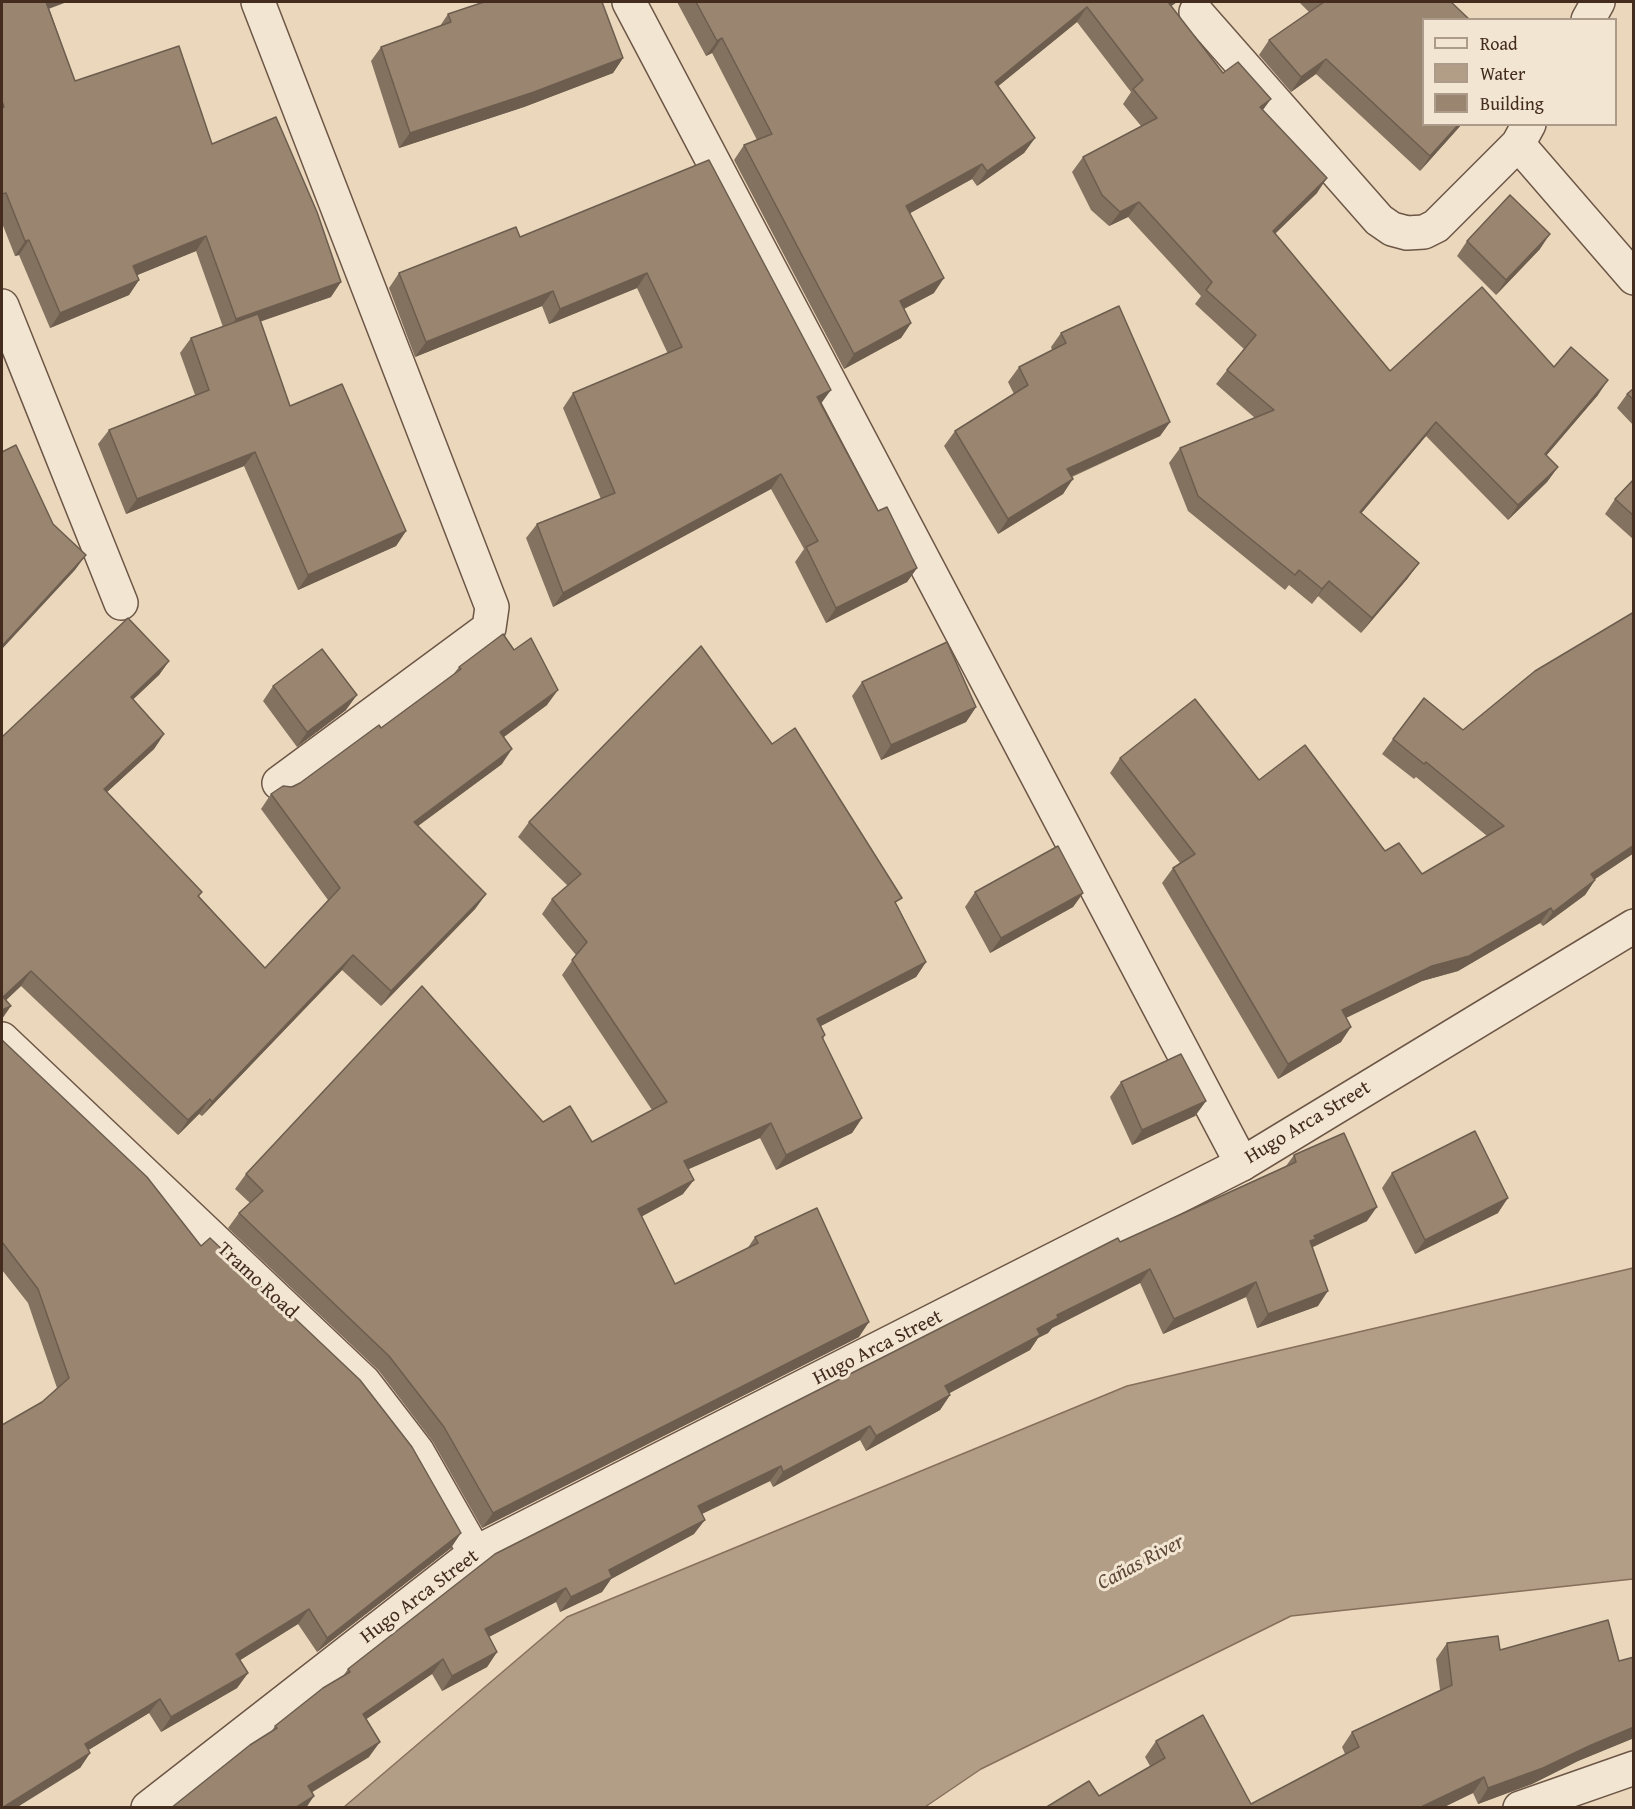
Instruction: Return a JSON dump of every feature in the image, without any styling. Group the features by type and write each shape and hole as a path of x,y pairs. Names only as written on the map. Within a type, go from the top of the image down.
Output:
{"street":[{"path":"258,2 492,607 489,628 279,783"},
{"path":"629,2 1242,1164"},
{"path":"1589,18 1598,2"},
{"path":"1196,12 1379,220 1392,229 1407,233 1424,232 1436,226 1524,134 1634,278"},
{"path":"2,306 121,603"},
{"name":"Hugo Arca Street","path":"148,1808 475,1553 1242,1164 1634,926"},
{"name":"Tramo Road","path":"2,1039 364,1382 417,1451 475,1553"},
{"path":"1520,1808 1634,1768"}],"water":[{"name":"Cañas River","path":"1633,1268 1633,1579 1291,1616 981,1769 925,1807 344,1807 567,1617 1127,1386"}],"building":[{"path":"2,2 46,2 75,81 179,46 212,144 276,117 317,212 341,282 236,319 206,236 133,266 139,280 60,313 29,240 25,241 6,193 2,194 2,108 4,107 2,101"},
{"path":"484,2 602,2 623,58 534,92 410,133 381,47 451,22 448,14"},
{"path":"696,2 1168,2 1223,73 1238,62 1271,99 1260,107 1327,178 1273,231 1390,371 1482,287 1554,367 1571,347 1608,380 1545,454 1558,467 1518,505 1436,422 1360,512 1419,563 1372,618 1329,581 1322,589 1299,570 1295,575 1198,496 1180,448 1274,410 1227,370 1256,335 1206,290 1212,282 1139,202 1120,212 1102,195 1083,157 1157,118 1133,89 1143,80 1087,7 995,82 1035,138 987,171 982,164 906,206 944,278 900,301 911,323 854,354 744,145 772,134 722,38 717,41"},
{"path":"1324,2 1451,2 1468,18 1422,18 1422,126 1457,126 1430,156 1326,59 1301,77 1269,40"},
{"path":"709,160 831,390 817,397 878,511 887,507 917,568 836,608 806,547 818,541 781,474 563,593 537,524 615,493 573,393 682,347 647,273 560,309 553,291 426,342 399,273 516,227 520,237"},
{"path":"1510,195 1550,234 1506,280 1467,241"},
{"path":"1119,306 1170,422 1067,469 1073,479 1008,519 955,431 1028,385 1019,367 1066,343 1061,333"},
{"path":"258,314 290,406 342,384 406,531 308,575 255,452 137,499 109,430 209,390 191,338"},
{"path":"1634,388 1634,400 1627,394"},
{"path":"16,445 53,524 86,555 2,646 2,452"},
{"path":"1634,479 1634,516 1615,499"},
{"path":"1634,612 1634,845 1591,874 1595,880 1553,912 1551,908 1469,956 1432,966 1342,1010 1351,1027 1288,1064 1173,868 1195,854 1120,758 1195,699 1259,780 1305,745 1385,851 1399,843 1422,874 1504,826 1426,762 1424,764 1393,739 1424,698 1463,730 1535,671"},
{"path":"128,618 169,661 131,697 164,734 104,789 202,892 198,896 265,968 340,888 271,794 283,786 292,787 300,783 379,725 381,728 461,669 459,667 503,634 514,650 531,638 558,690 500,732 512,749 414,822 486,894 391,991 353,955 212,1102 210,1099 188,1120 31,971 3,997 11,1006 2,1010 2,737"},
{"path":"947,642 976,707 891,745 862,682"},
{"path":"701,646 772,744 795,728 902,898 895,902 926,962 817,1019 825,1035 822,1037 862,1118 786,1155 771,1123 684,1161 694,1180 638,1209 675,1284 758,1243 755,1237 817,1208 869,1322 493,1513 444,1427 389,1356 239,1213 263,1191 246,1174 422,986 543,1122 570,1106 592,1142 667,1102 572,960 587,942 552,899 581,874 529,822"},
{"path":"322,649 357,695 307,732 273,686"},
{"path":"1058,846 1083,893 1001,938 975,892"},
{"path":"2,1040 147,1177 201,1246 210,1238 360,1380 412,1447 461,1533 327,1638 309,1609 236,1654 248,1673 171,1717 160,1699 85,1744 90,1753 2,1808 2,1425 42,1402 69,1378 38,1289 2,1242"},
{"path":"1181,1054 1206,1101 1142,1130 1121,1082"},
{"path":"1475,1131 1508,1198 1425,1240 1392,1173"},
{"path":"1344,1133 1377,1207 1314,1236 1316,1239 1310,1241 1328,1291 1268,1314 1256,1282 1174,1319 1150,1269 1057,1315 1058,1318 1037,1329 1040,1335 945,1386 950,1395 876,1436 870,1426 783,1472 781,1466 698,1506 705,1520 609,1570 612,1577 571,1597 566,1588 485,1629 497,1652 452,1676 443,1659 363,1714 380,1742 308,1786 314,1796 295,1808 171,1808 250,1745 277,1728 275,1726 323,1688 350,1672 348,1669 495,1554 1118,1238 1120,1242 1296,1162 1294,1155"},
{"path":"1608,1620 1619,1661 1634,1657 1634,1727 1543,1768 1488,1788 1484,1777 1419,1808 1045,1808 1089,1781 1099,1796 1165,1758 1156,1741 1203,1715 1251,1804 1359,1747 1352,1732 1452,1685 1447,1643 1498,1636 1500,1650"}]}
